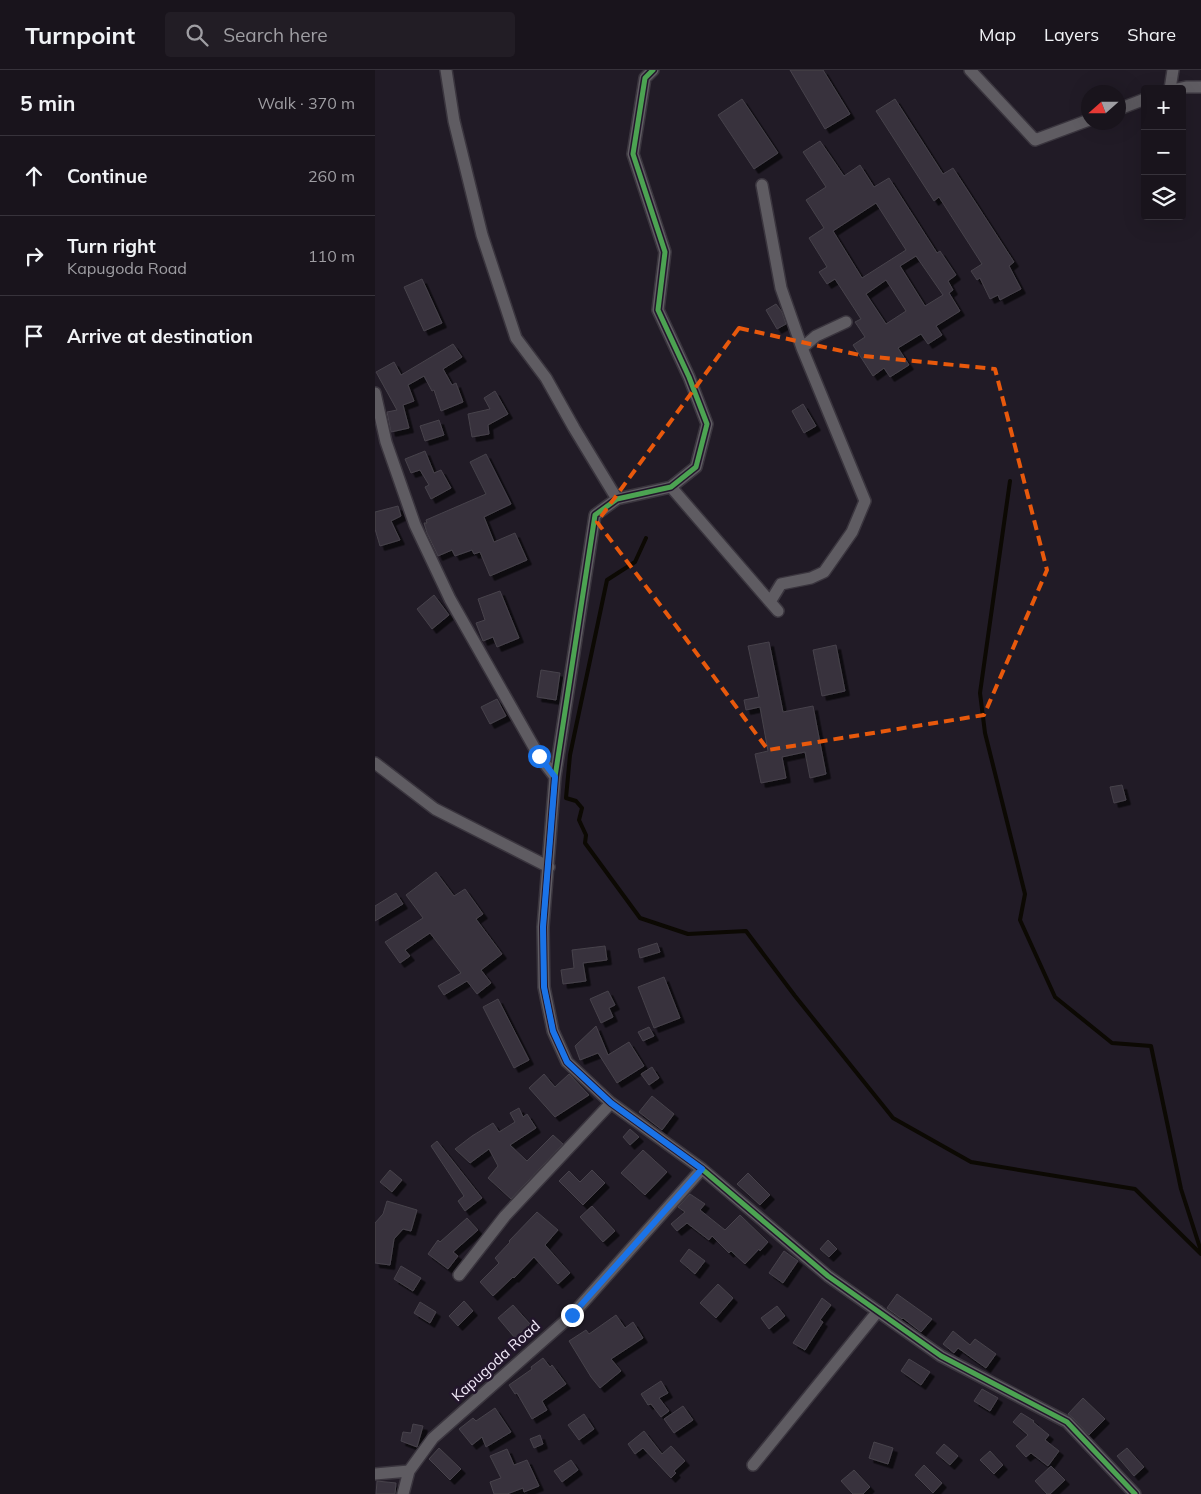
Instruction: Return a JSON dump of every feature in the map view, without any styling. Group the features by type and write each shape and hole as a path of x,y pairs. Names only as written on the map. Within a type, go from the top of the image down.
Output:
{"street":[{"path":"446,70 455,120 482,235 516,338 546,378 617,499"},
{"path":"653,70 645,78 633,154 665,252 658,310 689,377 707,424 696,467 671,487 617,499 595,515 555,777 543,927 544,987 553,1031 567,1062 611,1103 702,1169 829,1276 941,1356 1067,1422 1135,1494"},
{"path":"970,70 1035,140 1081,123"},
{"path":"1170,85 1173,70"},
{"path":"1186,87 1201,87"},
{"path":"1126,106 1141,101"},
{"path":"671,487 774,606 781,584 811,578 824,572 852,532 865,501 802,348 781,288 762,185"},
{"path":"802,348 816,336 846,322"},
{"path":"375,393 386,442 415,524 442,582 539,756 555,777"},
{"path":"375,763 435,809 549,867"},
{"path":"459,1275 505,1216 611,1103"},
{"name":"Kapugoda Road","path":"403,1494 409,1471 433,1438 572,1315 702,1169"},
{"path":"753,1465 878,1311"},
{"path":"375,1474 409,1471"}],"highlighted area":[{"path":"739,328 864,356 995,369 1047,570 984,715 768,750 597,522"}],"building":[{"path":"790,70 823,70 850,114 825,129"},
{"path":"742,99 778,153 754,169 718,115"},
{"path":"895,99 943,174 953,168 1014,262 1009,266 1021,289 1000,300 998,295 990,299 980,278 977,280 971,271 982,264 939,197 934,201 876,111"},
{"path":"820,141 844,176 860,165 874,187 889,178 937,253 940,251 956,275 948,281 953,290 949,293 960,311 936,326 942,335 928,344 921,334 898,348 909,365 890,377 884,368 873,376 853,345 865,337 855,322 861,319 835,279 827,284 819,272 827,267 809,238 824,228 806,200 826,187 803,152","holes":["876,203 906,250 862,278 833,231","916,256 943,295 925,306 900,266","886,280 906,311 886,324 866,294"]},
{"path":"422,279 442,323 424,331 404,287"},
{"path":"776,304 782,312 786,324 777,329 766,310"},
{"path":"453,344 462,357 443,369 452,385 456,383 463,402 441,411 434,390 432,391 424,376 408,385 414,401 403,405 409,428 391,432 387,412 397,410 376,372 394,362 401,375"},
{"path":"495,391 508,414 488,425 489,434 472,437 468,414 490,409 484,398"},
{"path":"803,404 816,426 804,433 792,411"},
{"path":"439,420 444,435 425,441 420,426"},
{"path":"425,451 434,473 441,470 451,488 431,499 425,487 429,485 420,470 411,473 405,459"},
{"path":"486,454 511,504 484,517 494,542 515,533 527,560 490,576 480,552 474,554 472,550 455,556 452,550 438,556 424,523 427,523 426,520 486,494 470,462"},
{"path":"398,506 401,516 391,521 400,540 380,546 375,529 375,512"},
{"path":"500,591 519,638 497,647 493,637 483,641 476,623 485,620 478,599"},
{"path":"434,595 449,615 432,629 417,609"},
{"path":"769,642 783,712 813,706 826,774 810,778 805,752 782,757 786,778 761,783 755,754 768,751 760,707 746,710 744,700 759,697 748,646"},
{"path":"836,645 845,691 822,696 813,650"},
{"path":"541,670 560,673 556,700 537,697"},
{"path":"497,699 506,716 490,724 481,707"},
{"path":"1122,785 1126,800 1114,803 1110,787"},
{"path":"436,872 454,896 465,889 483,914 476,919 502,954 481,970 491,983 477,994 467,981 444,995 438,986 461,973 430,933 405,950 410,956 400,963 385,942 423,918 406,895"},
{"path":"396,893 403,904 375,921 375,906"},
{"path":"657,943 660,952 640,958 638,949"},
{"path":"605,946 607,960 583,963 586,981 563,984 561,970 574,968 572,950"},
{"path":"664,977 680,1018 654,1028 638,987"},
{"path":"608,991 615,1005 609,1008 613,1017 601,1023 590,999"},
{"path":"498,999 529,1060 514,1068 483,1007"},
{"path":"596,1026 608,1055 629,1042 644,1066 617,1083 598,1053 580,1060 575,1046"},
{"path":"649,1027 654,1036 643,1041 638,1032"},
{"path":"652,1067 659,1078 649,1085 641,1074"},
{"path":"544,1074 555,1087 569,1074 589,1095 555,1117 529,1088"},
{"path":"652,1096 674,1114 662,1130 639,1112"},
{"path":"519,1108 523,1117 527,1114 536,1128 510,1145 527,1161 553,1135 563,1144 511,1199 488,1178 498,1166 489,1149 470,1163 455,1149 493,1123 499,1132 515,1122 510,1113"},
{"path":"630,1129 639,1137 630,1145 623,1137"},
{"path":"437,1141 482,1198 465,1211 458,1201 464,1196 431,1146"},
{"path":"643,1150 667,1172 645,1195 621,1173"},
{"path":"390,1170 402,1180 392,1192 380,1182"},
{"path":"592,1170 605,1183 583,1205 559,1181 569,1171 580,1182"},
{"path":"748,1173 770,1195 760,1205 737,1184"},
{"path":"690,1194 705,1204 700,1210 725,1230 740,1215 768,1242 745,1264 731,1251 729,1253 712,1236 709,1240 687,1223 677,1231 671,1224 685,1212 678,1207"},
{"path":"387,1201 417,1210 411,1231 403,1229 394,1239 390,1265 375,1263 375,1223 383,1214"},
{"path":"592,1206 615,1231 603,1242 580,1217"},
{"path":"537,1212 558,1230 545,1245 570,1273 558,1284 534,1257 493,1296 480,1282 499,1263 495,1258"},
{"path":"467,1218 478,1230 453,1252 458,1256 448,1269 428,1254 438,1240 440,1242"},
{"path":"828,1240 837,1249 829,1257 820,1249"},
{"path":"689,1249 705,1261 695,1274 680,1261"},
{"path":"784,1251 798,1261 783,1283 769,1273"},
{"path":"401,1266 421,1278 413,1291 394,1279"},
{"path":"718,1284 733,1298 716,1318 700,1303"},
{"path":"897,1294 932,1319 921,1332 887,1308"},
{"path":"822,1298 831,1305 820,1320 823,1322 805,1350 793,1343"},
{"path":"464,1301 473,1311 458,1326 449,1316"},
{"path":"420,1302 436,1312 430,1323 414,1313"},
{"path":"513,1305 530,1324 515,1338 498,1318"},
{"path":"777,1306 785,1316 769,1329 761,1318"},
{"path":"616,1315 625,1328 633,1322 643,1338 611,1359 621,1371 600,1388 569,1341 586,1330 589,1334"},
{"path":"953,1331 970,1345 975,1339 996,1354 986,1368 958,1348 954,1353 943,1344"},
{"path":"543,1358 550,1367 552,1365 566,1384 542,1401 547,1410 532,1419 517,1393 515,1394 509,1385 532,1369 531,1367"},
{"path":"909,1359 930,1372 921,1385 901,1371"},
{"path":"661,1381 668,1393 659,1398 669,1411 661,1417 651,1404 648,1405 641,1394"},
{"path":"982,1389 998,1398 990,1411 974,1401"},
{"path":"1083,1398 1105,1419 1089,1435 1068,1414"},
{"path":"683,1406 693,1420 674,1433 664,1419"},
{"path":"495,1408 511,1432 486,1447 482,1437 472,1445 459,1429 473,1418 476,1421"},
{"path":"1021,1413 1034,1421 1049,1435 1045,1440 1059,1451 1048,1466 1031,1453 1026,1457 1016,1446 1028,1435 1013,1422"},
{"path":"584,1414 594,1429 579,1440 568,1425"},
{"path":"413,1424 423,1426 417,1447 401,1441 403,1432 411,1433"},
{"path":"644,1431 662,1454 671,1446 685,1461 674,1471 676,1473 671,1478 643,1448 635,1454 628,1444"},
{"path":"540,1435 543,1444 534,1448 530,1439"},
{"path":"874,1442 893,1448 888,1464 869,1458"},
{"path":"944,1444 958,1456 950,1465 936,1453"},
{"path":"439,1448 461,1469 450,1480 429,1459"},
{"path":"1127,1448 1144,1467 1134,1476 1117,1456"},
{"path":"507,1449 514,1465 527,1460 539,1486 524,1492 523,1488 507,1494 494,1494 490,1482 501,1478 490,1456"},
{"path":"990,1451 1003,1465 994,1474 980,1460"},
{"path":"571,1460 578,1470 562,1482 554,1471"},
{"path":"924,1465 942,1483 933,1493 915,1475"},
{"path":"1051,1466 1065,1480 1050,1494 1047,1494 1035,1481"},
{"path":"854,1470 870,1487 863,1494 853,1494 841,1481"},
{"path":"377,1481 396,1483 395,1494 376,1494"}],"waterway":[{"path":"1010,481 980,693 985,733 1025,894 1020,920 1055,997 1112,1043 1151,1046 1181,1189 1201,1251"},
{"path":"646,538 635,562 607,580 570,755 566,798 576,801 582,808 579,820 586,835 585,843 640,918 688,934 746,931 795,996 893,1118 971,1162 1135,1189 1201,1254"}],"cycle path":[{"path":"653,70 645,78 633,154 665,252 658,310 689,377 707,424 696,467 671,487 617,499 595,515 555,777 543,927 544,987 553,1031 567,1062 611,1103 702,1169 828,1276 941,1356 1067,1422 1135,1494"}],"route":[{"path":"539,756 555,777 543,927 544,987 553,1031 567,1062 611,1103 702,1169 572,1315"}]}
